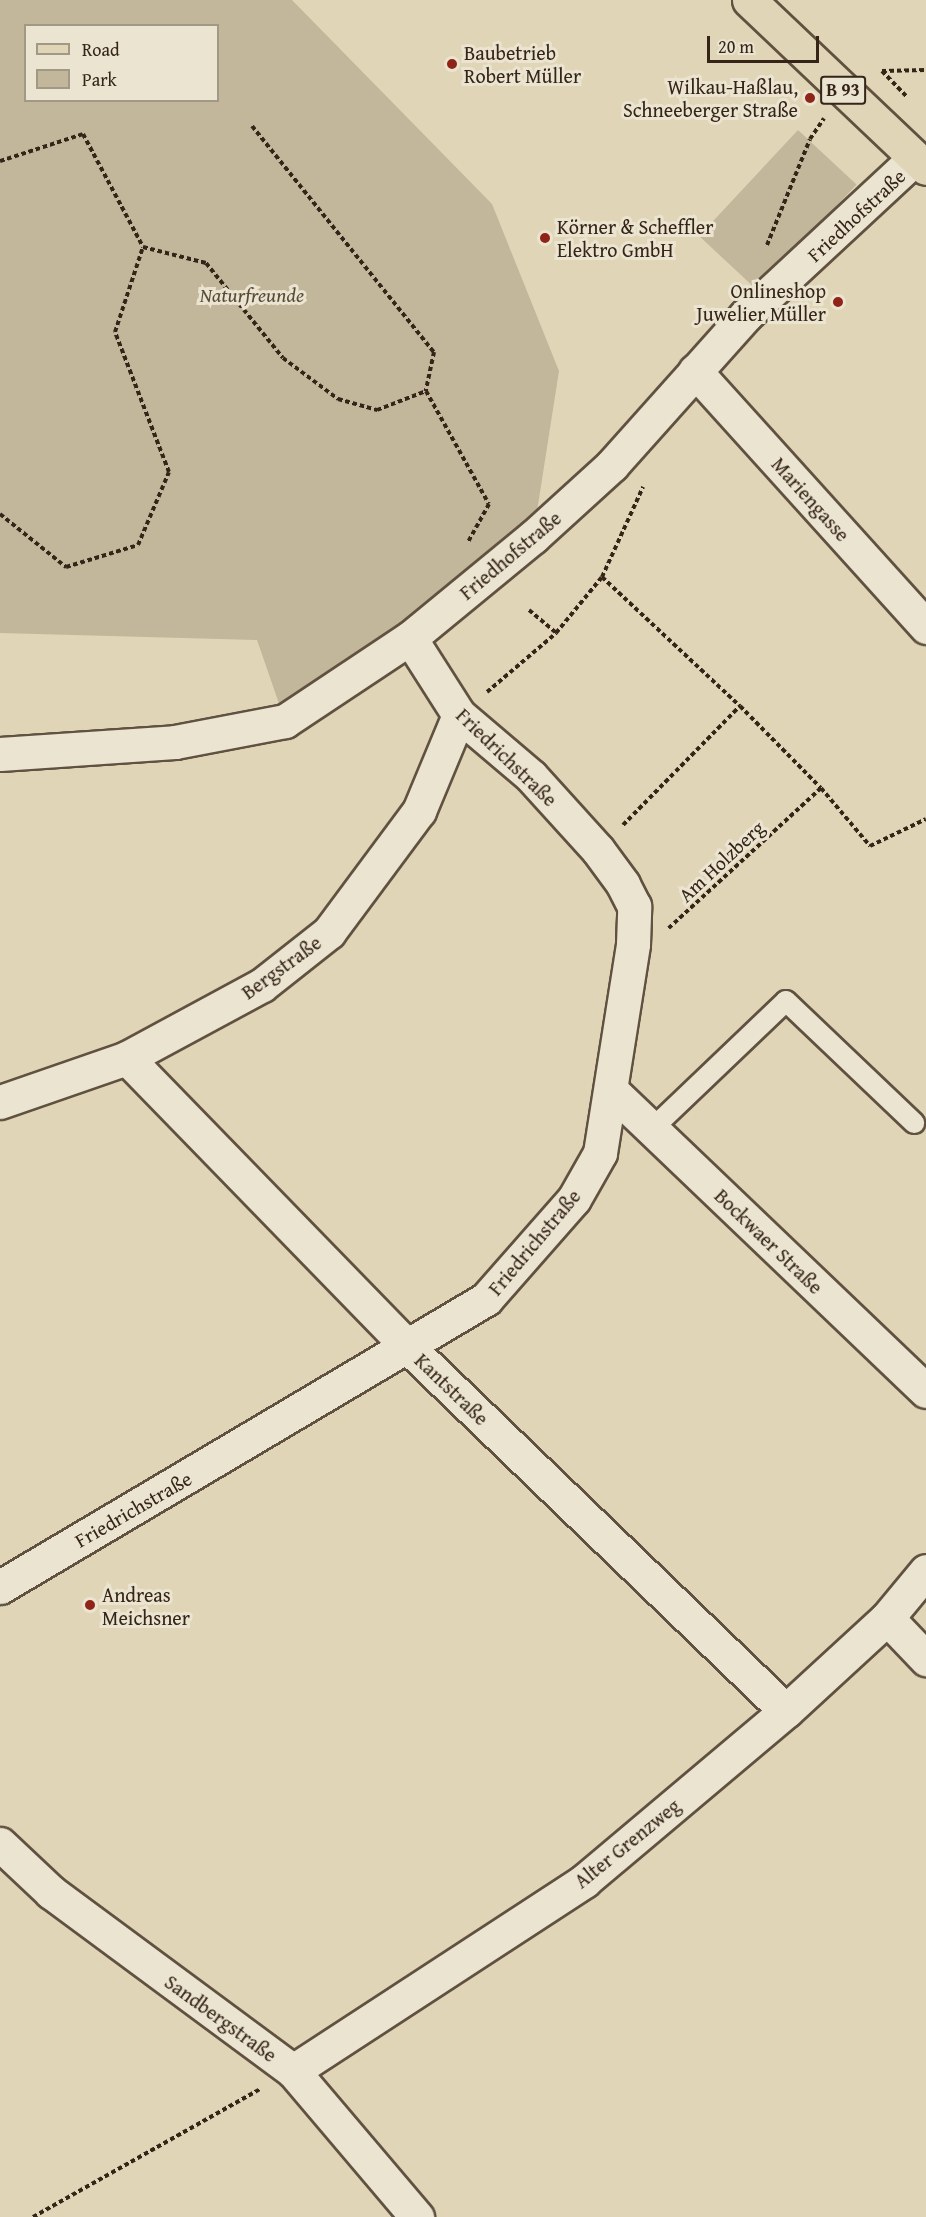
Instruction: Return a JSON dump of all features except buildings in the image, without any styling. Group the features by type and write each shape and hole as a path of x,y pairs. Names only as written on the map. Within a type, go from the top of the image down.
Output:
{"main road":[{"name":"B 93","path":"749,0 921,163"}],"street":[{"name":"Friedhofstraße","path":"0,754 175,742 285,721 411,638 612,465 745,316 921,163"},
{"name":"Mariengasse","path":"695,371 926,627"},
{"name":"Friedrichstraße","path":"0,1587 409,1348 486,1299 574,1199 600,1154 612,1091 633,944 634,906 623,884 598,850 531,776 459,715 411,638"},
{"name":"Bergstraße","path":"0,1102 127,1058 262,985 329,932 418,812 459,715"},
{"name":"Kantstraße","path":"127,1058 409,1348 786,1711"},
{"name":"Bockwaer Straße","path":"612,1091 926,1391"},
{"name":"Alter Grenzweg","path":"293,2071 584,1881 786,1711 887,1618 923,1575"},
{"path":"887,1618 926,1659"},
{"name":"Sandbergstraße","path":"0,1844 51,1892 293,2071 417,2217"}],"lane":[{"path":"652,1129 786,1001 914,1123"}],"path":[{"path":"911,101 882,70 926,70"},
{"path":"771,295 757,268 810,139 843,90"},
{"path":"252,126 434,352 426,391 489,504 466,545"},
{"path":"0,160 83,134 143,247 115,332 169,472 138,545 66,567 0,514"},
{"path":"143,247 206,263 283,358 338,399 377,410 426,391"},
{"path":"459,715 556,633 602,577 646,480"},
{"path":"602,577 740,705 821,788 870,846 926,819"},
{"path":"529,610 556,633"},
{"path":"598,850 740,705"},
{"name":"Am Holzberg","path":"633,944 665,933 821,788"},
{"path":"33,2217 293,2071"}],"green space":[{"name":"Naturfreunde","path":"0,0 292,0 492,204 559,371 533,537 285,721 257,640 0,633"},
{"path":"798,130 857,185 758,291 699,236"}],"place":[{"name":"Baubetrieb Robert Müller","path":"452,64"},
{"name":"Wilkau-Haßlau, Schneeberger Straße","path":"810,98"},
{"name":"Körner & Scheffler Elektro GmbH","path":"545,238"},
{"name":"Onlineshop Juwelier Müller","path":"838,302"},
{"name":"Andreas Meichsner","path":"90,1605"}]}
